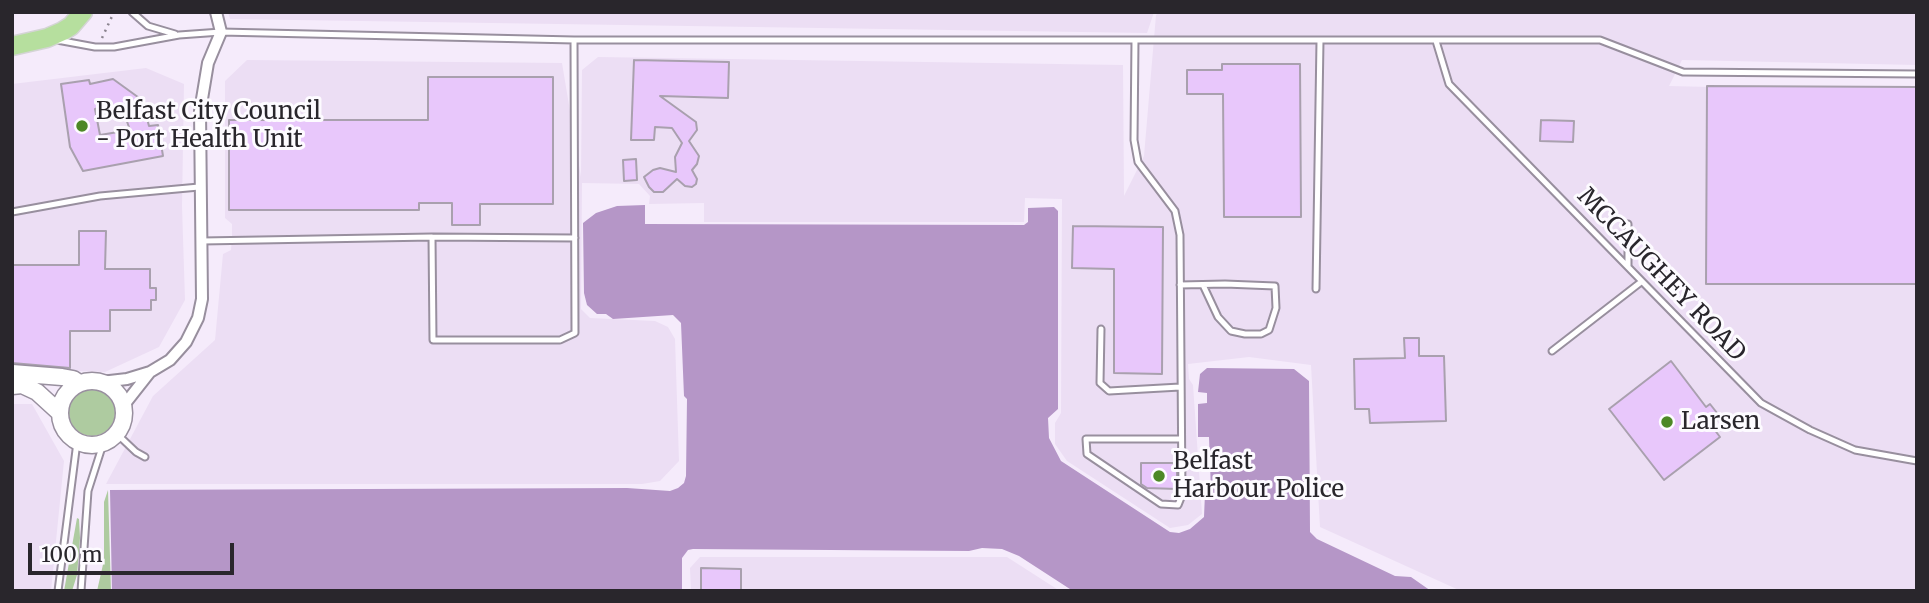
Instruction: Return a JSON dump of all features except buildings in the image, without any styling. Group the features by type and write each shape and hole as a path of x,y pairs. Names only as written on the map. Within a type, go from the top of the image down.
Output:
{"main road":[{"path":"12,46 47,38 71,26 82,14"}],"street":[{"path":"60,413 65,396 79,383 127,379 150,372 170,360 193,331 202,299 200,111 208,63 221,32 216,12"},
{"path":"124,405 150,372"},
{"path":"12,373 62,377 79,383"},
{"path":"12,386 22,386 37,392 60,413 65,430 77,442 94,445 103,444 117,434 124,420 124,405 119,395 101,382"}],"lane":[{"path":"132,12 148,26 178,35"},
{"path":"47,38 95,47 114,47 178,35 221,32 574,40 1600,40 1684,72 1917,74"},
{"path":"432,237 433,340 560,340 575,333 574,40"},
{"path":"1135,40 1134,139 1138,162 1175,211 1180,235 1182,495 1178,505 1161,504 1087,454 1086,439 1180,439"},
{"path":"1317,289 1320,41"},
{"name":"MCCAUGHEY ROAD","path":"1436,41 1449,83 1762,402 1810,430 1855,450 1917,461"},
{"path":"12,212 100,196 199,187"},
{"path":"1628,223 1628,266"},
{"path":"201,241 232,238 575,239"},
{"path":"1552,351 1642,282"},
{"path":"1180,285 1203,285 1275,286 1276,308 1269,330 1261,334 1231,331 1219,317 1203,285"},
{"path":"1101,329 1101,383 1109,391 1180,387"},
{"path":"117,434 145,457"},
{"path":"58,591 77,442"},
{"path":"80,591 89,491 103,444"}],"path":[{"path":"104,36 114,12"}],"shaded area":[{"path":"228,12 1154,12 1147,33 230,19"},
{"path":"1159,12 1917,12 1917,65 1682,60 1669,86 1917,92 1917,591 1461,591 1320,527 1311,365 1249,357 1188,364 1189,379 1193,385 1202,514 1188,525 1170,528 1067,461 1055,444 1055,423 1061,413 1062,199 1025,198 1024,222 704,222 704,203 649,204 650,196 639,184 582,183 581,309 590,318 655,321 668,327 675,339 679,461 660,481 642,484 106,484 153,396 215,340 223,254 231,250 232,237 232,224 225,218 225,81 247,60 562,63 581,177 582,70 598,57 1123,65 1124,196 1144,156 1156,15"},
{"path":"146,68 184,84 182,206 185,300 159,347 105,372 12,369 12,84"},
{"path":"645,205 645,224 1024,225 1028,222 1028,208 1054,207 1058,211 1058,409 1048,418 1049,438 1061,461 1170,532 1179,533 1190,529 1204,517 1205,493 1211,491 1209,437 1198,437 1198,404 1207,403 1207,393 1198,392 1200,374 1207,368 1294,369 1309,381 1310,532 1317,539 1395,576 1411,577 1431,591 1073,591 1019,556 1002,549 982,548 969,551 693,549 688,550 682,558 682,591 112,591 110,490 627,488 670,491 678,488 684,483 686,476 687,399 684,396 681,323 673,315 613,319 606,314 597,314 587,305 584,293 583,223 596,213 617,206"},
{"path":"12,404 32,404 64,461 51,591 12,591"},
{"path":"700,557 1007,557 1060,591 691,591 690,568"}],"green space":[{"path":"92,390 108,397 115,413 108,429 92,436 76,429 69,413 76,397"},
{"path":"108,490 111,591 97,591 104,560 104,502"},
{"path":"77,518 80,538 77,575 72,591 64,591"}],"place":[{"name":"Belfast City Council - Port Health Unit","path":"82,126"},
{"name":"Larsen","path":"1667,422"},
{"name":"Belfast Harbour Police","path":"1159,476"}]}
